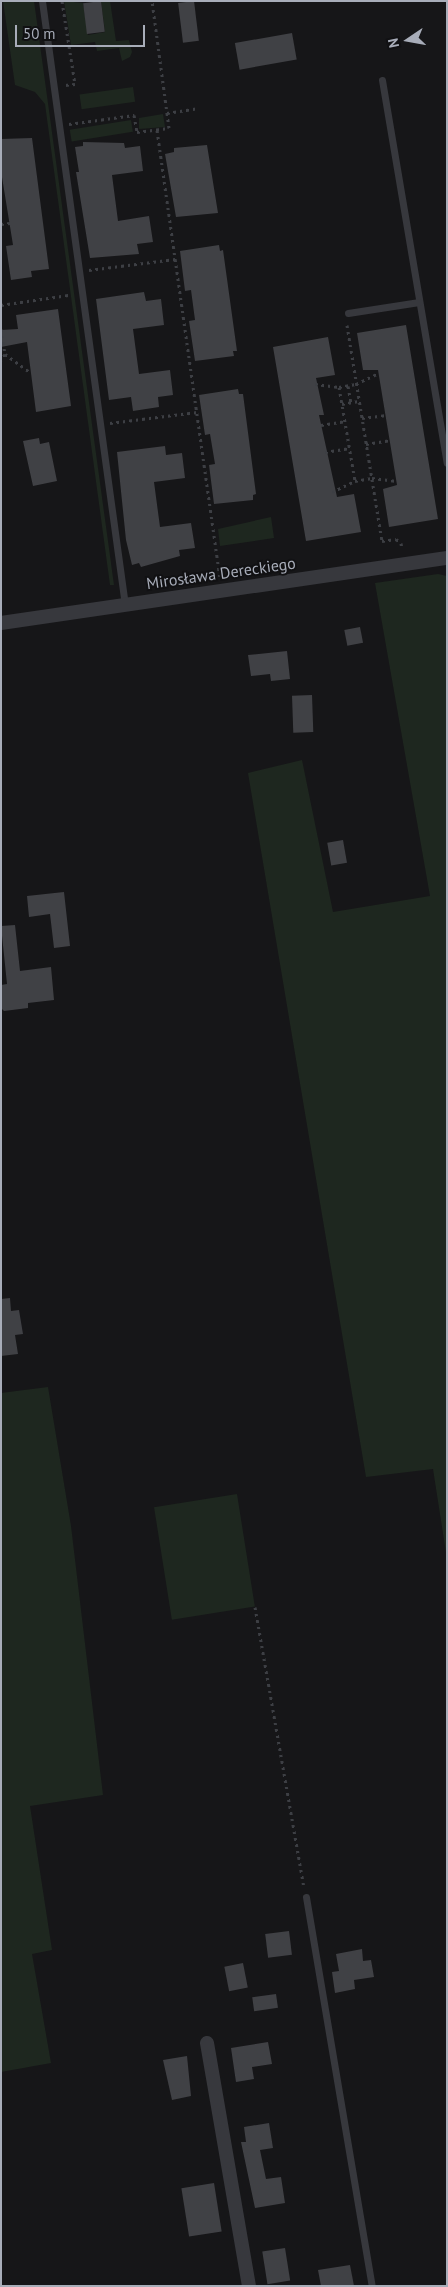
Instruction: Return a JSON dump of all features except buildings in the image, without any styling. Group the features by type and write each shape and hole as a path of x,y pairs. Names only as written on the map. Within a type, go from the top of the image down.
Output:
{"street":[{"name":"Mirosława Dereckiego","path":"1,623 446,561"},
{"path":"207,2042 249,2286"}],"lane":[{"path":"42,1 125,605"},
{"path":"382,80 447,463"},
{"path":"348,313 419,302"},
{"path":"306,1897 372,2286"}],"path":[{"path":"66,125 134,115 137,132 169,128 152,1"},
{"path":"167,113 198,108"},
{"path":"157,130 221,580"},
{"path":"1,224 10,223"},
{"path":"86,271 175,259"},
{"path":"1,305 68,295"},
{"path":"346,322 382,541 396,539 401,543 403,554"},
{"path":"1,329 5,354 30,372"},
{"path":"1,360 5,354"},
{"path":"315,384 339,387 348,386 379,373"},
{"path":"348,386 351,403"},
{"path":"339,387 355,480"},
{"path":"342,404 359,401"},
{"path":"107,424 197,412"},
{"path":"362,418 386,415"},
{"path":"321,425 345,421"},
{"path":"366,444 390,440"},
{"path":"325,452 348,448"},
{"path":"332,492 355,480 372,478 397,481"},
{"path":"255,1607 306,1897"}],"shaded area":[{"path":"3,1 34,1 114,585 110,585 45,104 35,92 15,85"},
{"path":"64,1 83,3 88,35 105,32 101,1 110,1 116,41 129,40 132,52 130,57 122,61 119,48 97,51 95,42 71,45"},
{"path":"133,87 135,102 82,109 80,95"},
{"path":"163,114 165,127 139,129 139,118"},
{"path":"131,120 133,132 72,142 70,130"},
{"path":"271,517 274,538 220,546 218,529"},
{"path":"438,574 447,576 447,1559 433,1469 366,1477 248,773 302,760 333,912 430,896 375,583"},
{"path":"48,1387 71,1526 103,1795 30,1806 52,1950 32,1954 51,2063 1,2072 1,1393"},
{"path":"237,1494 255,1607 172,1620 154,1507"}]}
